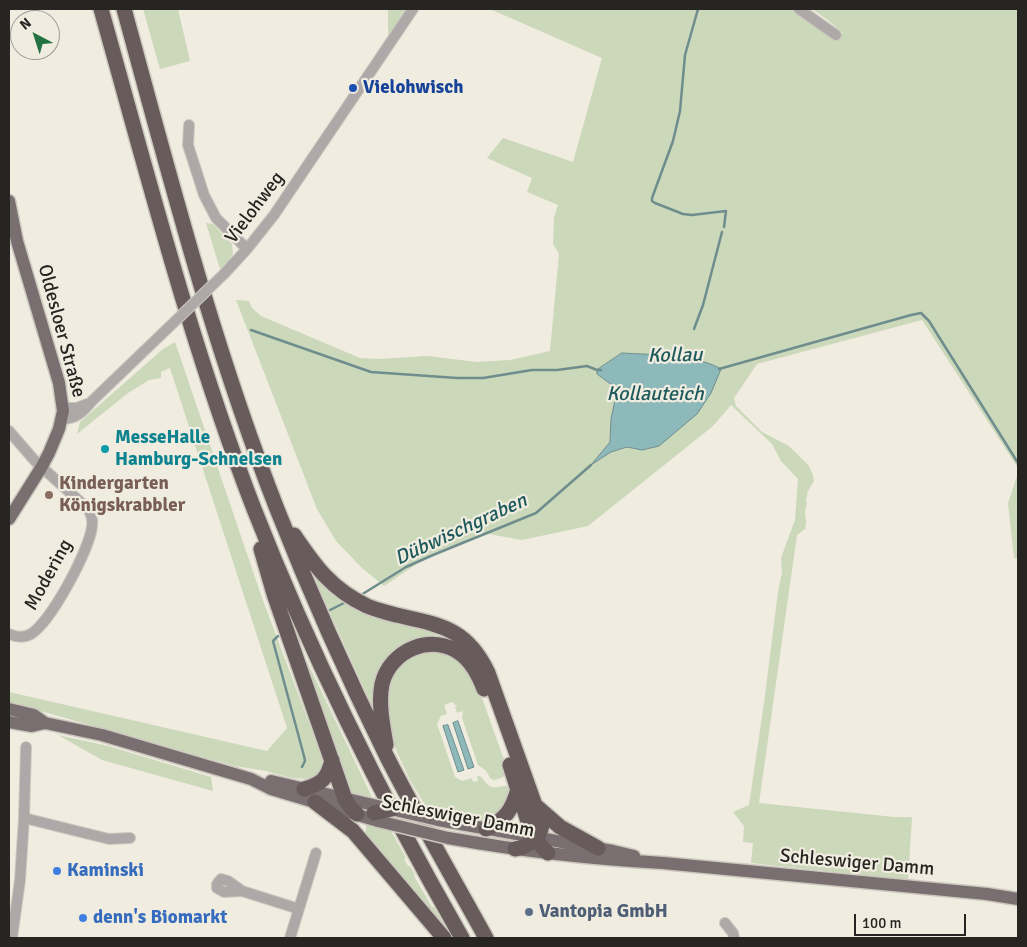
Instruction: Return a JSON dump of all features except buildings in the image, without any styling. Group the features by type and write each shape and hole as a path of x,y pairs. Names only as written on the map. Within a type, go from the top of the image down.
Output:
{"highway":[{"path":"102,9 190,321 219,411 254,507 292,602 343,714 406,838 462,938"},
{"path":"110,9 117,65"},
{"path":"116,9 138,56"},
{"path":"124,9 201,285 228,373 276,507 318,610 363,708 388,759 486,938"},
{"path":"254,507 259,541 274,594 345,799 350,807 369,814 392,809"},
{"path":"276,507 315,566 343,592 375,609 441,626 460,637 477,653 488,673 542,825 541,831 536,838 525,847 516,849"},
{"path":"388,759 381,707 382,684 387,672 406,650 413,647 423,644 437,644 456,650 465,658 477,674 486,694 528,823 541,846 548,853"},
{"path":"304,789 319,784 324,780 329,772 332,760"},
{"path":"486,829 502,819 509,811 518,789"},
{"path":"316,802 348,826 444,938"},
{"path":"535,805 560,827 598,848"},
{"path":"362,841 360,827 369,814"}],"main road":[{"name":"Oldesloer Straße","path":"9,201 17,241 59,383 62,413 52,445 42,468 9,519"},
{"name":"Schleswiger Damm","path":"9,709 34,715 45,723 102,735 251,779 271,789 369,814 448,838 516,849 612,860 663,863 977,893 1018,899"},
{"name":"Schleswiger Damm","path":"9,722 32,726 45,723"},
{"name":"Schleswiger Damm","path":"251,779 272,781 345,799"},
{"name":"Schleswiger Damm","path":"392,809 438,820 598,848 663,863"}],"street":[{"name":"Vielohweg","path":"62,413 68,419 75,417 85,409 224,274 247,249 274,215 413,9"},
{"path":"799,9 836,35"},
{"path":"189,125 188,145 204,195 216,218 247,249"},
{"name":"Modering","path":"9,430 42,468 87,508 92,518 89,539 70,581 45,620 36,630 28,635 22,637 9,634"},
{"path":"12,938 20,880 26,747"},
{"path":"24,818 109,838 130,838"},
{"path":"290,938 316,853"},
{"path":"242,891 299,909"},
{"path":"725,923 733,932 734,938"}],"green space":[{"path":"143,9 178,9 190,61 160,69"},
{"path":"406,9 388,37 388,10"},
{"path":"490,9 795,9 835,41 843,33 812,9 1018,9 1018,468 922,320 757,364 734,398 736,406 762,432 789,446 809,466 814,481 808,491 806,500 805,529 797,535 759,803 894,817 912,817 908,880 751,863 753,843 743,842 744,826 733,812 749,805 782,572 781,558 795,520 798,479 781,461 772,444 731,405 713,426 588,526 522,540 489,534 433,553 384,586 362,568 336,541 317,509 236,300 249,301 252,308 261,316 360,358 378,359 427,356 477,362 510,360 550,351 559,254 553,244 554,217 558,205 527,192 532,178 487,158 503,138 573,162 602,58","holes":["622,353 686,358 715,366 642,450 628,447 611,452 593,464 610,442 611,419 615,400 612,385 597,374 598,370"]},
{"path":"206,223 213,224 232,244 233,254 229,261 220,269"},
{"path":"175,342 261,595 321,755 322,767 318,774 312,778 294,778 235,766 9,702 9,692 267,751 287,728 170,368 161,372 161,378 149,380 128,393 77,434 80,422 163,349"},
{"path":"1018,473 1018,559 1014,558 1008,503"},
{"path":"307,562 324,581 427,625 450,639 437,635 419,637 398,647 387,658 381,668 378,719"},
{"path":"443,651 464,664 477,684 507,768 503,777 497,780 491,779 486,771 478,765 462,718 463,711 457,713 455,707 457,706 453,702 444,705 447,714 441,716 437,724 455,777 462,781 472,778 473,782 478,781 477,776 480,776 492,787 511,786 506,808 489,819 475,821 428,810 410,780 389,731 385,715 390,681 399,664 417,652"},
{"path":"303,653 372,797 349,792"},
{"path":"58,735 108,746 211,777 213,791 102,760"},
{"path":"366,825 391,831 406,858 404,859 452,938 449,938 366,836"}],"water":[{"name":"Kollauteich","path":"622,353 699,360 721,369 711,393 697,414 659,446 642,450 627,447 611,452 591,465 610,442 611,419 615,400 612,385 597,374 597,370"},
{"path":"458,721 474,767 468,769 453,723"},
{"path":"448,725 464,770 458,772 443,726"}],"waterway":[{"path":"698,9 685,55 680,111 673,141 652,201 683,214 692,215 726,211 724,227"},
{"path":"694,329 703,305 722,232"},
{"name":"Kollau","path":"719,369 921,313 929,321 1018,463"},
{"name":"Kollau","path":"251,330 371,372 483,378 532,370 557,370 587,366 601,370"},
{"name":"Dübwischgraben","path":"361,595 406,567 536,513 591,465"},
{"name":"Dübwischgraben","path":"330,610 346,602"},
{"name":"Dübwischgraben","path":"278,636 273,641 304,756 305,761 302,767"}],"place":[{"name":"Vielohwisch","path":"353,88"},
{"name":"MesseHalle Hamburg-Schnelsen","path":"105,449"},
{"name":"Kindergarten Königskrabbler","path":"49,495"},
{"name":"Kaminski","path":"57,871"},
{"name":"Vantopia GmbH","path":"529,912"},
{"name":"denn's Biomarkt","path":"83,918"}]}
